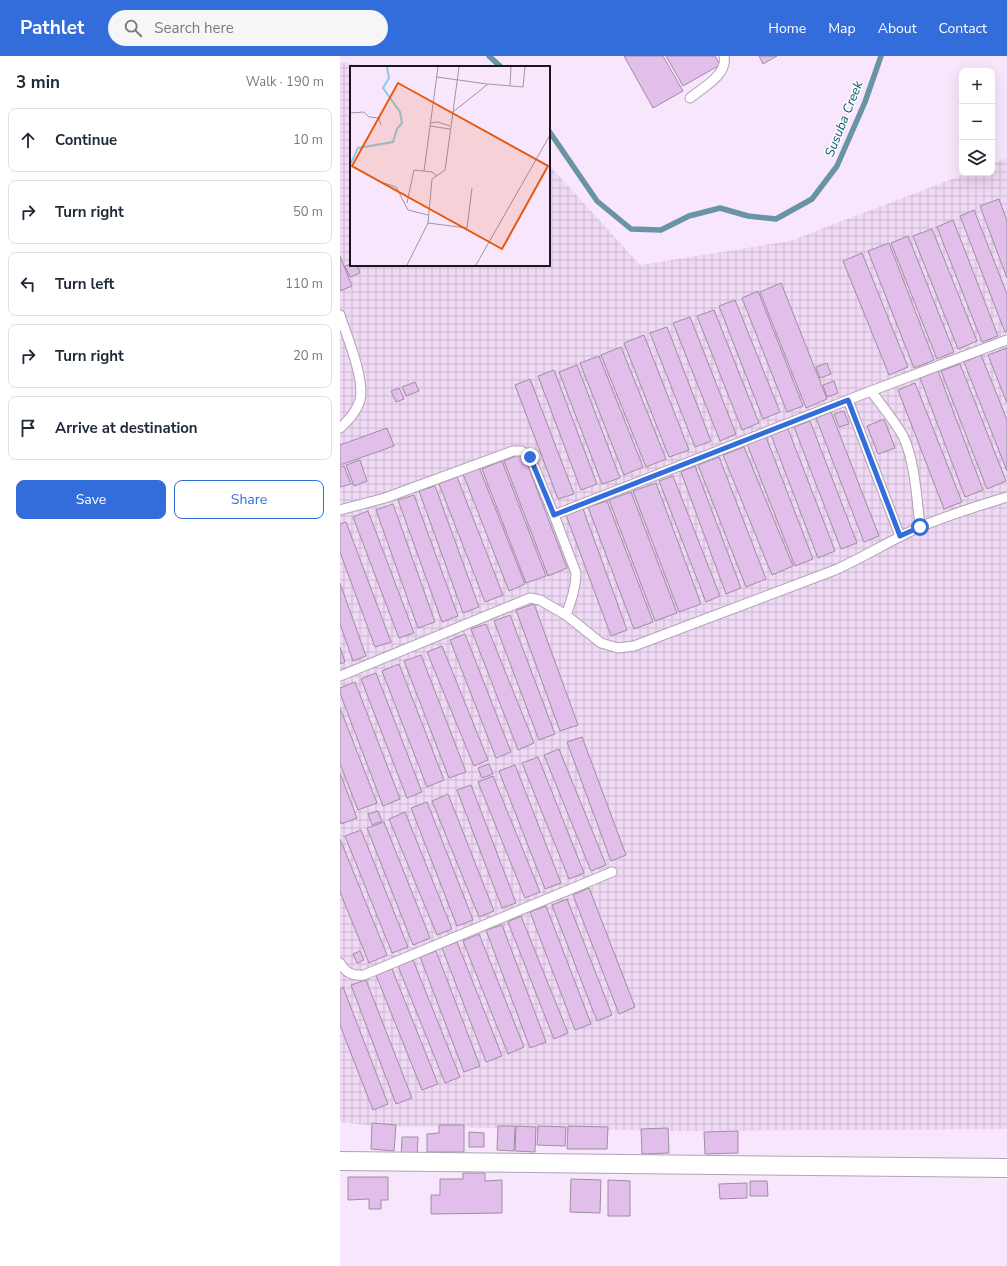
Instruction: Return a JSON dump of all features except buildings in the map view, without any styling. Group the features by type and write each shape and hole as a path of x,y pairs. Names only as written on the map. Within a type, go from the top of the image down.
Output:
{"street":[{"path":"340,1161 1007,1168"}],"lane":[{"path":"690,98 719,74 724,64 724,56"},
{"path":"340,315 361,386 360,401 355,411 340,428"},
{"path":"554,515 871,391 1007,340"},
{"path":"871,391 904,438 910,458 914,480 920,527"},
{"path":"848,400 900,536"},
{"path":"340,510 385,498 517,450 522,451 530,457 576,573 574,593 566,615"},
{"path":"340,676 525,599 535,598 566,615 601,643 618,648 634,646 835,570 920,527 1007,497"},
{"path":"340,963 349,974 364,975 612,872"}],"shaded area":[{"path":"340,62 362,66 350,66 350,266 550,266 550,166 640,265 790,241 960,176 995,176 995,163 1007,158 1007,1129 670,1131 374,1126 340,1122"}],"waterway":[{"name":"Susuba Creek","path":"489,56 500,66"},
{"name":"Susuba Creek","path":"550,132 597,201 631,229 661,230 689,216 720,208 748,216 776,219 812,199 837,166 865,102 881,56"}],"route":[{"path":"530,457 554,515 848,400 900,536 920,527"}]}
